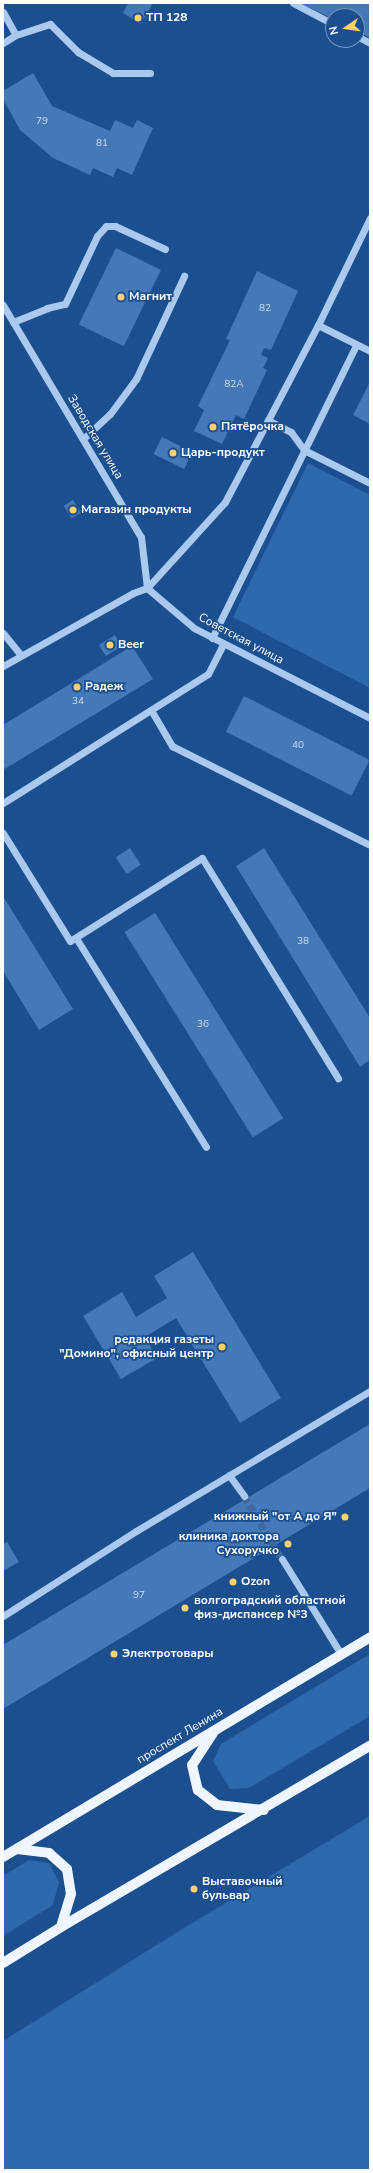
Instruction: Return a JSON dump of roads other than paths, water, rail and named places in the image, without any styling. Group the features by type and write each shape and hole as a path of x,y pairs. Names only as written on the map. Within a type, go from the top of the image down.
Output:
{"main road":[{"name":"проспект Ленина","path":"3,1857 370,1637"},
{"path":"215,1730 192,1765 198,1790 217,1805 264,1810"},
{"path":"3,1963 61,1927 264,1810 370,1746"},
{"path":"17,1849 49,1853 67,1869 70,1894 61,1927"}],"street":[{"path":"293,3 325,20"},
{"path":"3,12 16,35"},
{"path":"3,43 16,35 50,24 78,52 113,73 150,73"},
{"path":"3,666 133,594 147,588 225,502 318,325 370,218"},
{"path":"13,322 47,308 65,304 97,236 106,226 115,226 165,249"},
{"path":"83,439 110,414 136,379 184,276"},
{"name":"Заводская улица","path":"3,305 141,537 147,588"},
{"path":"318,325 370,352"},
{"path":"212,638 356,345"},
{"path":"268,420 291,432 304,450 370,483"},
{"name":"Советская улица","path":"147,588 194,628 370,718"},
{"path":"3,633 21,656"},
{"path":"3,803 208,674 223,644"},
{"path":"151,710 172,746 370,845"},
{"path":"3,833 70,941 202,858 338,1078"},
{"path":"76,938 206,1147"},
{"path":"3,1616 229,1475 370,1391"},
{"path":"229,1475 244,1496"},
{"path":"282,1559 341,1654"}],"tunnel":[{"path":"244,1496 282,1559"}],"place":[{"name":"ТП 128","path":"138,18"},
{"name":"Магнит","path":"121,297"},
{"name":"Пятёрочка","path":"213,427"},
{"name":"Царь-продукт","path":"173,453"},
{"name":"Магазин продукты","path":"73,510"},
{"name":"Beer","path":"110,645"},
{"name":"Радеж","path":"77,687"},
{"name":"редакция газеты \"Домино\", офисный центр","path":"222,1347"},
{"name":"книжный \"от А до Я\"","path":"345,1517"},
{"name":"клиника доктора Сухоручко","path":"288,1544"},
{"name":"Ozon","path":"233,1582"},
{"name":"волгоградский областной физ-диспансер №3","path":"185,1608"},
{"name":"Электротовары","path":"114,1654"},
{"name":"Выставочный бульвар","path":"194,1889"}]}
